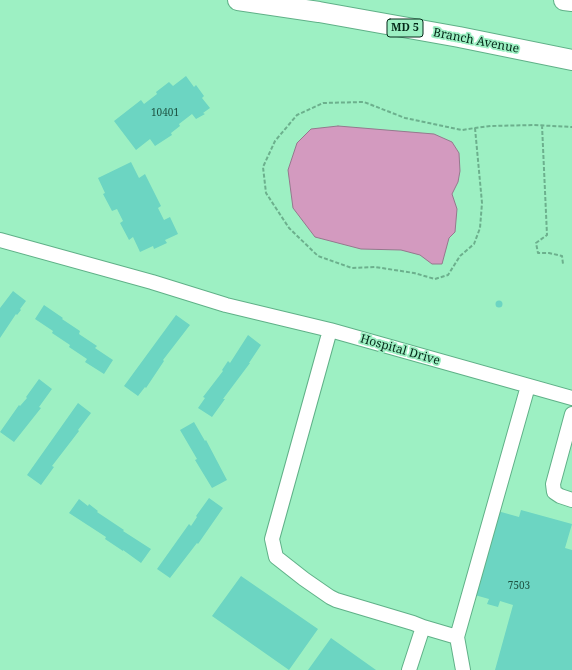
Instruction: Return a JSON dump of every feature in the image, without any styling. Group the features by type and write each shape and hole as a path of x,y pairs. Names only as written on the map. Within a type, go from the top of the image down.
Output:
{"highway":[{"name":"Branch Avenue","path":"238,0 319,12 459,37 572,60"},
{"path":"564,0 572,1"}],"street":[{"name":"Hospital Drive","path":"0,240 152,282 226,305 330,330 572,398"},
{"path":"330,330 272,540 276,557 290,569 330,597 348,604 458,637"},
{"path":"463,670 458,637 528,386"},
{"path":"572,414 553,484 554,492 560,496 572,500"},
{"path":"409,670 423,627"}],"path":[{"path":"475,128 482,203 480,228 474,244 460,256 448,276 435,279 414,273 375,267 352,268 318,256 289,228 266,193 263,167 275,141 298,115 323,103 364,102 405,118 462,130 475,128 491,126 542,125 572,127"},
{"path":"542,125 547,235 536,243 538,253 550,253 562,256 563,264"}],"shaded area":[{"path":"338,126 434,134 452,142 459,153 460,171 458,182 452,194 457,209 455,232 449,238 442,264 432,264 420,255 401,250 361,249 315,237 293,208 288,170 297,143 311,129"}],"building":[{"path":"186,76 194,87 196,85 204,96 202,98 210,108 203,113 205,114 196,119 192,114 179,124 180,126 171,133 172,135 155,146 150,139 136,150 114,121 141,100 144,104 169,82 173,86"},
{"path":"131,162 139,178 145,174 161,206 158,208 164,220 170,217 178,234 165,240 167,243 154,249 153,246 140,252 133,237 129,240 120,223 123,221 117,209 112,211 103,194 105,193 98,178"},
{"path":"13,291 26,301 0,338 0,308"},
{"path":"499,300 502,301 502,307 499,308 496,307 495,304 496,301"},
{"path":"44,305 80,331 79,334 97,346 95,348 113,360 104,374 85,362 87,359 52,333 53,331 35,319"},
{"path":"176,315 190,325 163,360 164,361 146,388 145,387 138,396 124,386"},
{"path":"248,335 261,345 212,417 198,408 205,398 203,397 223,371 222,370 228,361 230,363"},
{"path":"39,379 52,389 39,407 41,408 14,442 0,432 19,405 20,406 27,398 26,397"},
{"path":"78,403 91,413 52,466 54,467 41,485 27,475"},
{"path":"194,422 205,441 206,440 227,480 212,488 195,460 197,459 180,430"},
{"path":"209,498 223,508 198,544 197,543 170,578 157,569 189,524 191,526 197,517 196,516"},
{"path":"79,499 88,506 89,504 98,511 97,512 124,530 123,531 151,549 141,563 105,539 106,537 69,513"},
{"path":"487,508 519,517 521,510 572,524 565,548 572,550 572,670 495,670 513,605 500,601 498,607 487,604 489,599 464,592"},
{"path":"241,576 318,629 289,670 212,616"},
{"path":"331,638 376,670 308,670"}]}
